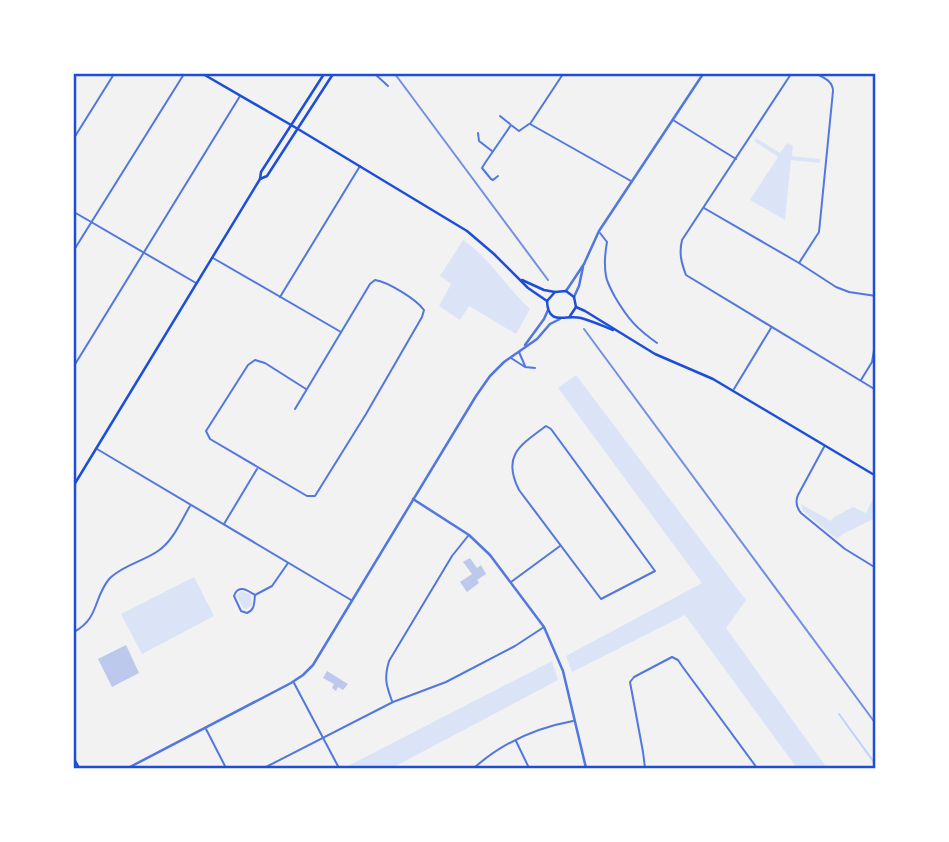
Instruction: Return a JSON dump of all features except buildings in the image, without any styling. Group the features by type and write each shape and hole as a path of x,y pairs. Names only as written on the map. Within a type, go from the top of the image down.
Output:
{"main road":[{"path":"203,74 467,231 528,288 547,302"},
{"path":"74,485 260,179 261,172 290,124 324,74"},
{"path":"260,179 267,176 333,74"},
{"path":"517,277 544,290 566,291 574,297 576,307 570,316"},
{"path":"555,292 547,302 552,316 559,319 570,316 582,318 622,334"},
{"path":"576,307 655,355 713,379 876,476"},
{"path":"74,759 79,768"}],"street":[{"path":"74,138 114,74"},
{"path":"74,250 184,74"},
{"path":"375,74 387,86"},
{"path":"500,116 519,131 530,124 563,74"},
{"path":"566,291 584,264 599,231 703,74"},
{"path":"791,74 682,240 681,261 686,275 876,390"},
{"path":"799,263 819,232 833,91 830,82 817,74"},
{"path":"74,366 240,95"},
{"path":"672,120 736,159"},
{"path":"530,124 632,182"},
{"path":"498,176 491,179 482,168 510,125"},
{"path":"478,134 479,141 493,152"},
{"path":"281,297 360,166"},
{"path":"704,208 843,290 876,296"},
{"path":"74,212 196,283"},
{"path":"599,231 607,242 606,278 612,290 625,314 637,328 657,343"},
{"path":"212,257 341,332"},
{"path":"574,297 584,264"},
{"path":"295,409 370,284 375,280 383,281 419,303 424,310 387,378 315,496 307,496 257,468 210,439 206,431 248,365 255,360 265,363 306,389"},
{"path":"521,349 548,310"},
{"path":"128,768 294,682 313,664 475,396 490,376 509,358 537,340 550,324 559,319"},
{"path":"733,391 771,327"},
{"path":"861,381 872,362 876,339"},
{"path":"521,349 525,367"},
{"path":"509,358 525,367 535,368"},
{"path":"546,426 551,429 655,571 601,599 561,546 519,490 512,476 512,460 521,446 546,426"},
{"path":"825,446 798,495 797,508 845,549 876,568"},
{"path":"96,448 352,600"},
{"path":"224,524 257,468"},
{"path":"74,473 79,476"},
{"path":"413,499 469,534 490,555 544,627 563,671 586,768"},
{"path":"74,632 90,620 104,587 111,578 159,551 168,542 191,505"},
{"path":"393,702 386,683 389,661 452,556 469,534"},
{"path":"510,583 561,546"},
{"path":"255,595 272,586 288,563"},
{"path":"240,588 255,595 254,607 247,613 242,611 234,596 240,588"},
{"path":"264,768 393,702 446,682 515,646 544,627"},
{"path":"645,768 630,682 634,677 672,657 678,660 757,768"},
{"path":"294,682 339,768"},
{"path":"474,768 499,748 516,739 543,728 574,721"},
{"path":"206,728 226,768"},
{"path":"516,739 529,768"}],"shaded area":[{"path":"756,138 780,153 787,143 793,146 792,156 820,159 820,163 791,160 785,220 750,200 778,157 754,141"},
{"path":"463,240 482,255 530,309 516,334 469,306 460,320 439,306 451,284 440,276"},
{"path":"576,375 746,600 726,628 827,768 797,768 685,615 572,672 566,656 702,583 558,388"},
{"path":"875,495 875,518 837,539 803,511 801,504 831,521 853,507 866,513"},
{"path":"194,577 214,616 142,654 121,614"},
{"path":"241,591 251,595 252,605 247,609 243,608 237,596"},
{"path":"552,661 558,680 392,768 344,768"}],"waterway":[{"path":"839,714 876,765"}],"railway":[{"path":"395,74 548,280"},
{"path":"584,329 876,724"}]}
